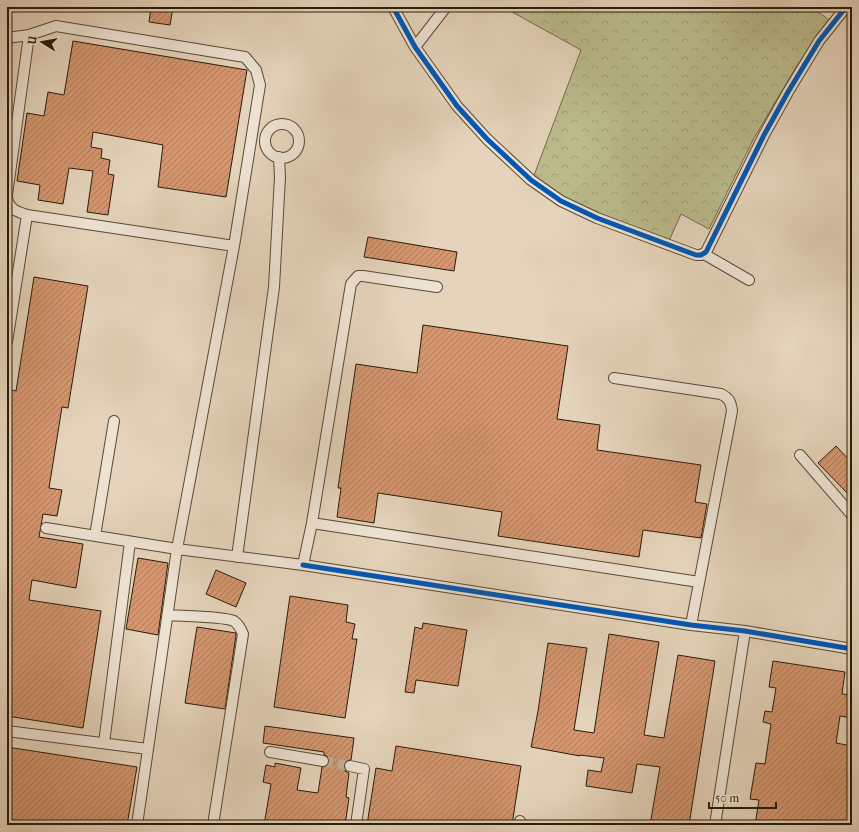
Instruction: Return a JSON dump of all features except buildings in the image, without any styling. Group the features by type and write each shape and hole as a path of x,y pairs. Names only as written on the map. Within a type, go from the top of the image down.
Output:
{"street":[{"path":"393,7 415,47 453,100 487,139 531,180 561,201 597,218 696,255 704,254 749,280"},
{"path":"415,47 446,7"},
{"path":"704,254 764,135 788,92 819,41 846,7"},
{"path":"7,38 29,34 56,26 245,57 256,70 260,85 234,246 177,549 137,825"},
{"path":"29,34 7,197 9,205 16,211 27,215 234,246"},
{"path":"236,556 274,287 280,177 279,157"},
{"path":"7,342 27,215"},
{"path":"303,565 312,523 351,284 358,276 363,276 437,287"},
{"path":"614,378 721,394 728,398 732,403 732,411 691,624"},
{"path":"95,536 114,421"},
{"path":"800,455 852,515"},
{"path":"312,523 699,582"},
{"path":"46,528 177,549 303,565 745,631 852,649"},
{"path":"104,743 130,542"},
{"path":"168,615 220,618 233,621 240,627 243,634 213,825"},
{"path":"715,825 745,631"},
{"path":"7,731 148,749"},
{"path":"270,752 323,761"},
{"path":"350,766 364,769 356,825"}],"green space":[{"path":"503,7 812,7 829,20 796,67 754,138 709,229 681,214 669,241 566,200 533,178 581,50"}],"tunnel":[{"path":"323,761 350,766"}],"cycle path":[{"path":"393,7 415,47 457,106 487,139 531,180 561,201 597,218 696,255 701,255 706,252 764,135 788,92 819,41 846,7"},
{"path":"303,565 691,625 745,631 852,649"}]}
